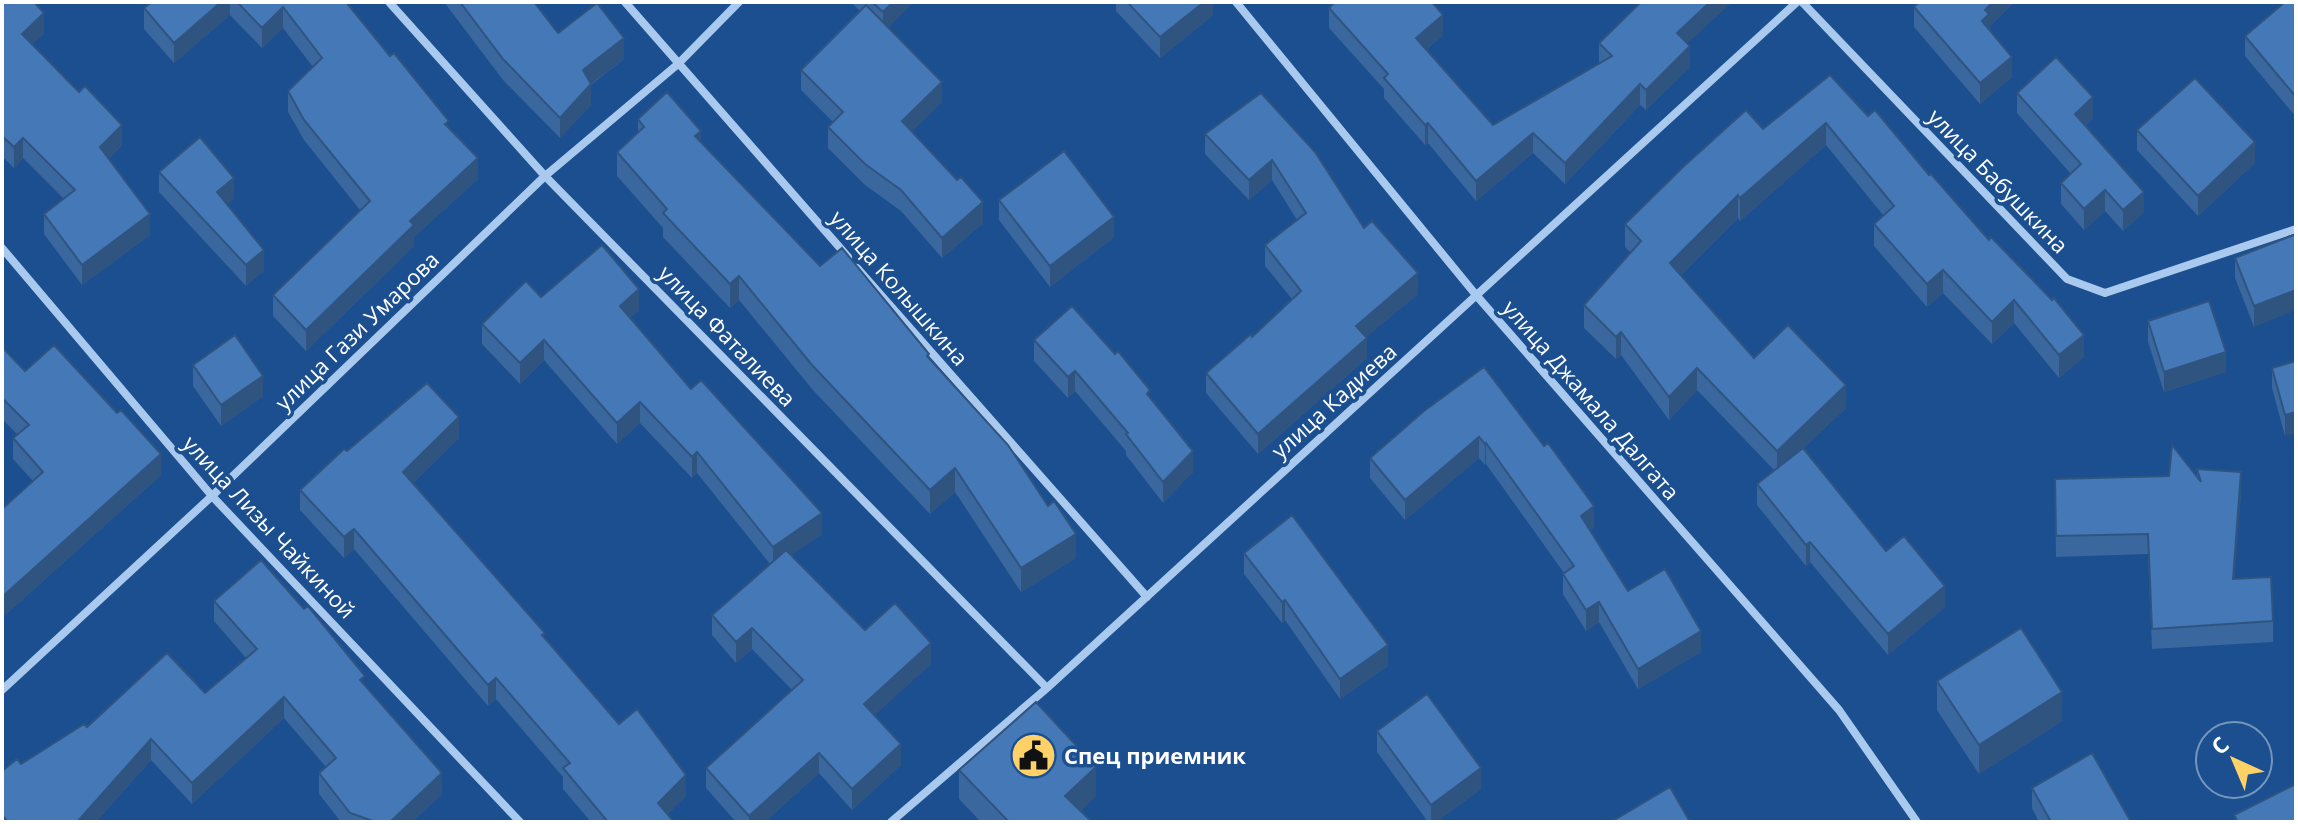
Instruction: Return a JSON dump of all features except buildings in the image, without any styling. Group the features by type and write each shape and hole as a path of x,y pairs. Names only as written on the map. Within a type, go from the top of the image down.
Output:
{"street":[{"name":"улица Фаталиева","path":"389,2 545,176 1047,688"},
{"name":"улица Колышкина","path":"625,2 1147,597"},
{"name":"улица Гази Умарова","path":"2,690 212,496 545,176 678,64 739,2"},
{"name":"улица Джамала Далгата","path":"1236,2 1476,295 1839,710 1917,822"},
{"name":"улица Кадиева","path":"891,822 1047,688 1799,2"},
{"name":"улица Бабушкина","path":"1799,2 2067,279 2105,293 2296,229"},
{"name":"улица Лизы Чайкиной","path":"2,248 212,496 520,822"}],"place":[{"name":"Спец приемник","path":"1033,756"}]}
